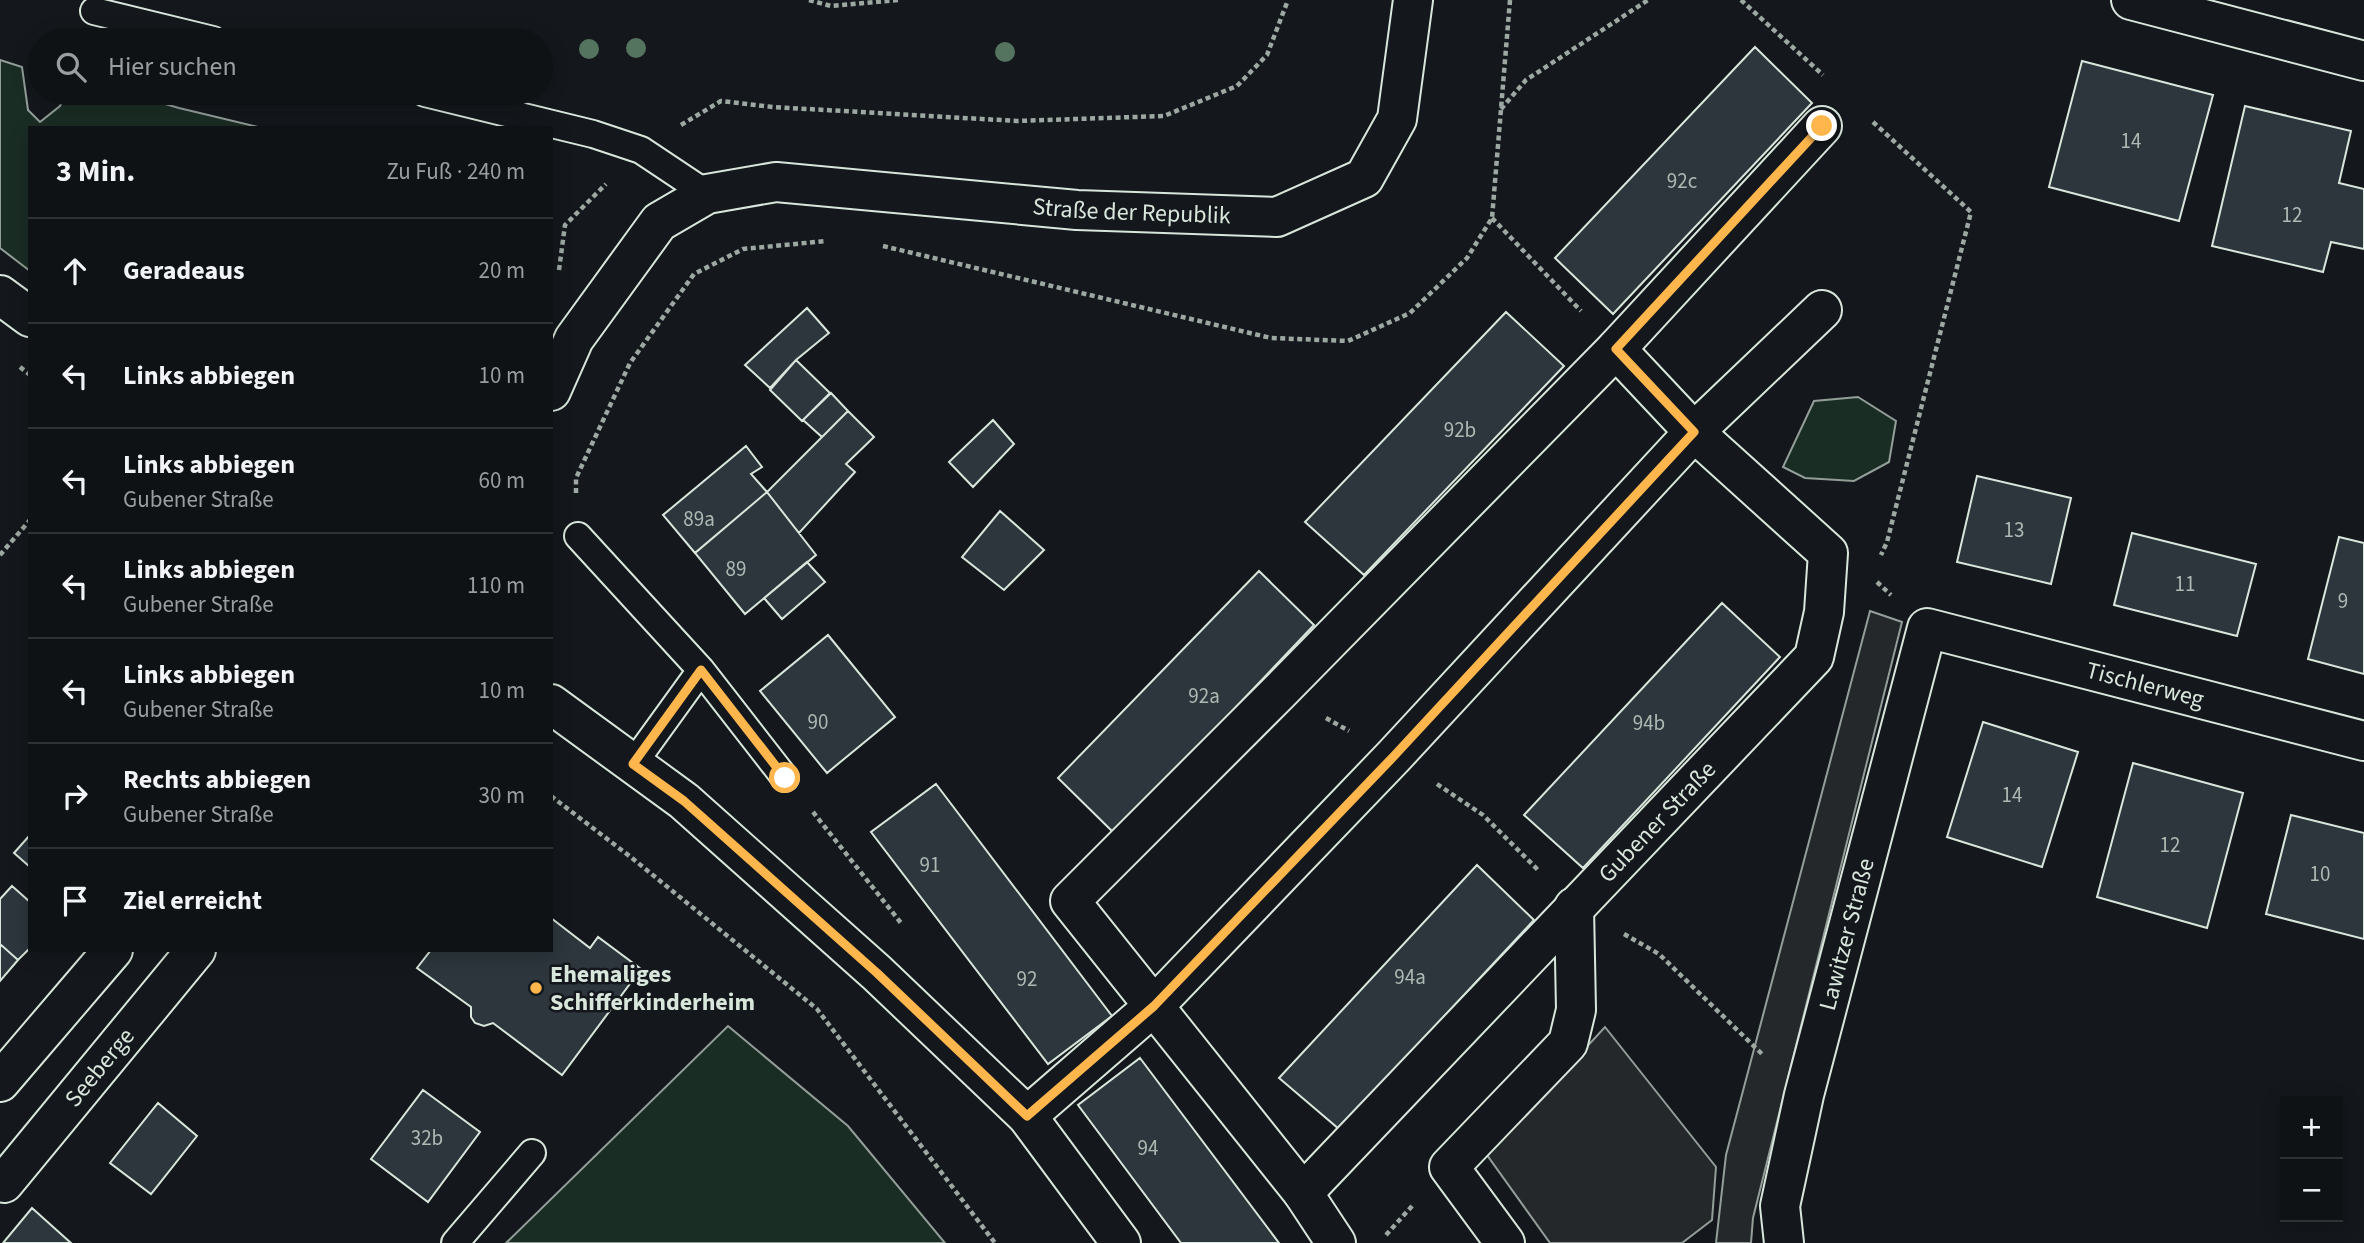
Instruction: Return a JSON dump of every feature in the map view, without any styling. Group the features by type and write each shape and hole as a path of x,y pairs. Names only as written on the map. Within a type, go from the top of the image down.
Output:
{"street":[{"name":"Straße der Republik","path":"553,386 574,339 659,222 707,194 776,182 1077,210 1277,217 1364,178 1397,119 1413,0"},
{"path":"2131,0 2364,61"},
{"path":"1336,1243 1303,1193 1070,901 1616,349 1822,126"},
{"path":"0,295 28,316"},
{"path":"1027,1116 1154,1006 1394,756 1694,432 1822,310"},
{"name":"Gubener Straße","path":"1303,1193 1814,657 1824,612 1828,553 1694,432 1616,349"},
{"name":"Tischlerweg","path":"1927,628 2364,741"},
{"name":"Lawitzer Straße","path":"1784,1243 1780,1206 1804,1095 1927,628"},
{"path":"553,705 684,801 877,973 1027,1116 1121,1243"},
{"path":"1505,1243 1449,1167 1568,1043 1576,1010 1574,907"},
{"path":"0,1082 111,952"},
{"name":"Seeberge","path":"4,1183 193,952"}],"lane":[{"path":"94,11 164,28"},
{"path":"474,105 593,134 641,150 707,194"},
{"path":"578,536 701,670 785,778"},
{"path":"633,764 701,670"},
{"path":"455,1243 532,1153"}],"path":[{"path":"808,0 831,6 898,0"},
{"path":"556,277 560,268 565,225 641,150 721,101 774,107 1017,121 1164,116 1237,86 1268,55 1288,0"},
{"path":"875,244 1271,338 1348,341 1410,313 1467,258 1492,218 1510,0"},
{"path":"1501,109 1527,80 1648,0"},
{"path":"1741,0 1828,80"},
{"path":"1866,115 1971,212 1887,542 1875,566"},
{"path":"1492,218 1616,349"},
{"path":"578,536 576,478 630,363 694,274 743,249 809,241 835,241"},
{"path":"0,555 28,522"},
{"path":"553,798 632,858 817,1009 995,1243"}],"green space":[{"path":"0,60 22,67 28,110 40,122 60,105 169,105 254,126 28,126 28,269 0,248"},
{"path":"1858,397 1896,421 1889,462 1854,481 1805,478 1783,467 1814,401"},
{"path":"728,1026 848,1126 945,1243 506,1243"}],"shaded area":[{"path":"1870,611 1902,622 1753,1218 1751,1243 1716,1243 1726,1155"},
{"path":"1605,1027 1716,1167 1712,1220 1682,1243 1550,1243 1487,1155"}],"building":[{"path":"1755,47 1812,103 1613,314 1555,258"},
{"path":"2082,61 2213,95 2179,221 2049,187"},
{"path":"2245,106 2351,131 2339,183 2364,189 2364,249 2331,242 2323,272 2212,246"},
{"path":"807,308 829,333 796,360 770,388 745,365"},
{"path":"1506,312 1564,366 1364,575 1305,522"},
{"path":"796,360 830,393 802,421 770,390"},
{"path":"831,393 848,411 822,437 803,420"},
{"path":"848,411 874,437 846,464 855,472 799,533 767,492"},
{"path":"993,420 1014,444 973,487 949,462"},
{"path":"746,446 762,467 751,474 767,492 695,553 663,515"},
{"path":"1977,476 2071,498 2051,584 1957,562"},
{"path":"767,492 816,555 745,614 695,553"},
{"path":"1000,511 1044,550 1004,590 962,557"},
{"path":"2132,533 2256,564 2237,636 2114,605"},
{"path":"2339,537 2364,543 2364,674 2308,659"},
{"path":"807,562 825,582 782,619 764,598"},
{"path":"1259,571 1314,625 1115,834 1058,778"},
{"path":"1722,603 1780,657 1583,868 1524,815"},
{"path":"828,635 895,717 827,773 760,691"},
{"path":"1983,722 2078,752 2042,867 1947,837"},
{"path":"2133,763 2243,793 2207,928 2097,897"},
{"path":"936,784 1112,1016 1048,1064 871,832"},
{"path":"2291,815 2364,833 2364,939 2266,914"},
{"path":"28,837 28,865 14,853"},
{"path":"1477,865 1534,920 1339,1129 1279,1078"},
{"path":"12,886 28,900 28,950 18,960 0,944 0,899"},
{"name":"Ehemaliges Schifferkinderheim","path":"553,920 590,948 598,937 641,969 562,1075 493,1023 484,1026 475,1023 471,1017 471,1007 417,968 429,952 553,952"},
{"path":"0,944 18,960 0,981"},
{"path":"1140,1058 1279,1243 1181,1243 1078,1105"},
{"path":"423,1090 480,1132 428,1202 371,1159"},
{"path":"158,1103 197,1136 151,1194 110,1163"},
{"path":"32,1208 71,1243 3,1243"}],"place":[{"name":"Ehemaliges Schifferkinderheim","path":"536,988"}],"route":[{"path":"785,778 701,670 633,764 684,801 877,973 1027,1116 1154,1006 1394,756 1694,432 1616,349 1822,126"}]}
